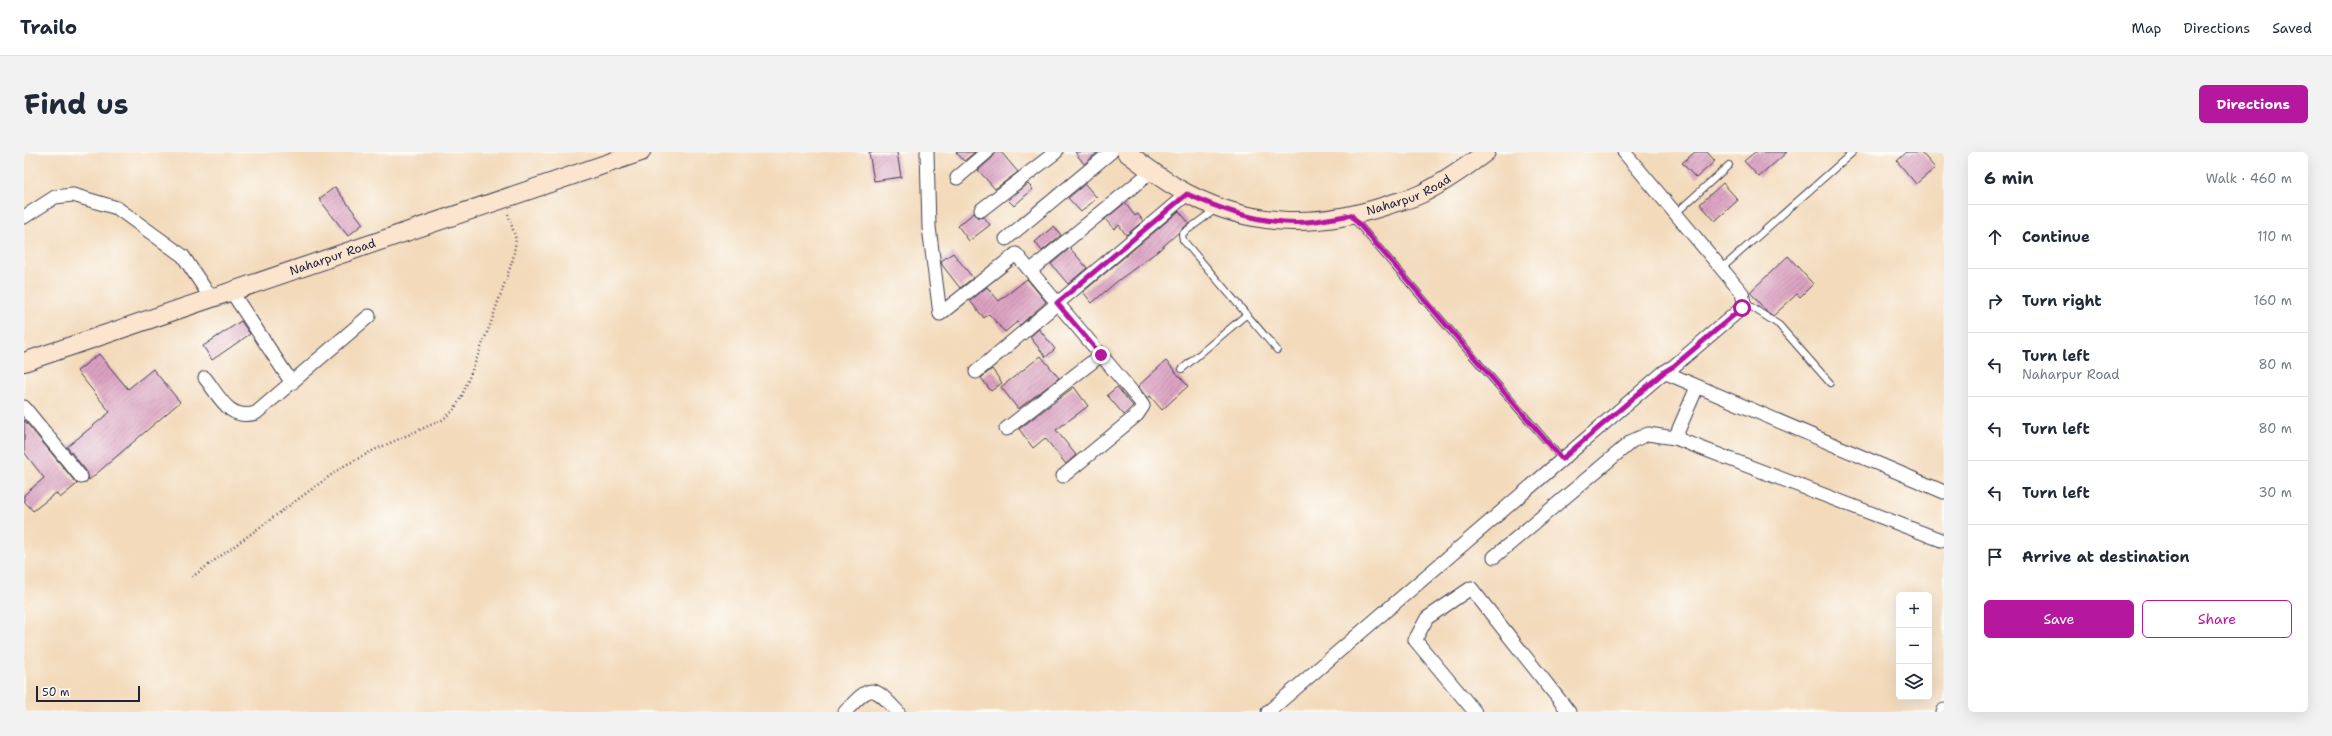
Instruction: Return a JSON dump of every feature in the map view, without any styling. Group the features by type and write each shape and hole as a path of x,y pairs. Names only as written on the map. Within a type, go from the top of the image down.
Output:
{"street":[{"name":"Naharpur Road","path":"25,359 211,298 642,152"},
{"path":"933,152 929,227 940,314 1016,254 1142,406 1136,415 1063,476"},
{"path":"957,178 987,152"},
{"path":"981,210 1056,152"},
{"path":"1006,239 1111,152"},
{"name":"Naharpur Road","path":"1126,152 1187,194 1218,208 1254,217 1284,222 1314,221 1362,214 1422,194 1486,152"},
{"path":"1271,711 1664,372 1674,366 1738,314 1744,302 1742,293 1624,152"},
{"path":"1030,270 1152,171"},
{"path":"976,372 1187,194"},
{"path":"24,217 55,197 73,195 117,208 183,256 211,298"},
{"path":"231,291 292,383"},
{"path":"206,378 227,406 236,414 245,416 256,413 369,316"},
{"path":"1006,429 1101,355"},
{"path":"1664,372 1944,492"},
{"path":"1675,438 1697,387"},
{"path":"24,407 81,477"},
{"path":"1494,557 1632,441 1648,434 1675,438 1941,540"},
{"path":"1475,712 1415,640 1427,618 1471,588 1569,712"},
{"path":"845,712 865,692 873,690 880,692 898,712"}],"lane":[{"path":"1721,269 1853,152"},
{"path":"1675,214 1729,165"},
{"path":"1218,208 1186,230 1182,234 1183,240 1277,350"},
{"path":"1351,215 1562,459"},
{"path":"1744,302 1779,325 1830,383"},
{"path":"1182,369 1247,314"}],"path":[{"path":"192,577 342,467 374,450 442,420 454,411 461,398 513,260 516,239 503,199"}],"building":[{"path":"869,152 897,152 901,177 874,181"},
{"path":"956,152 975,152 964,161"},
{"path":"995,152 1001,152 1018,172 995,189 978,170 992,158"},
{"path":"1075,152 1098,152 1084,164"},
{"path":"1695,152 1707,152 1715,161 1696,178 1682,163"},
{"path":"1755,152 1787,152 1759,177 1744,161"},
{"path":"1907,152 1921,152 1935,168 1916,184 1897,161"},
{"path":"1723,183 1738,200 1715,221 1700,204"},
{"path":"1028,184 1033,189 1014,206 1008,200"},
{"path":"1085,184 1097,198 1081,212 1068,198"},
{"path":"335,187 363,224 348,236 319,199"},
{"path":"1125,203 1135,216 1138,214 1143,221 1126,235 1119,225 1114,229 1105,219"},
{"path":"1179,211 1189,223 1158,251 1115,283 1092,303 1083,292"},
{"path":"974,213 978,218 984,217 990,225 969,241 958,226"},
{"path":"1054,226 1061,235 1042,251 1035,242"},
{"path":"1070,248 1087,268 1068,284 1051,264"},
{"path":"953,253 973,278 960,288 942,265 941,261"},
{"path":"1788,256 1813,284 1800,297 1797,294 1773,316 1766,311 1750,292"},
{"path":"1027,279 1046,302 1020,325 1017,322 1005,332 989,314 984,318 970,301 987,287 999,301"},
{"path":"241,321 250,334 212,360 203,346"},
{"path":"1039,329 1055,349 1046,357 1030,337"},
{"path":"99,354 128,389 153,369 180,402 89,480 87,472 67,447 110,412 77,371"},
{"path":"1041,356 1059,378 1018,409 1001,387"},
{"path":"1166,361 1188,386 1162,410 1150,396 1147,398 1138,386"},
{"path":"992,369 1002,383 991,391 981,378"},
{"path":"1074,387 1088,406 1056,430 1076,455 1066,464 1045,438 1033,448 1019,429"},
{"path":"1117,387 1133,406 1124,415 1107,395"},
{"path":"24,420 77,484 60,498 56,493 33,511 24,501 24,495 44,478 24,452"}],"route":[{"path":"1101,355 1057,303 1187,194 1218,208 1254,217 1284,222 1314,221 1351,215 1562,459 1664,372 1674,366 1738,314 1742,308"}]}
